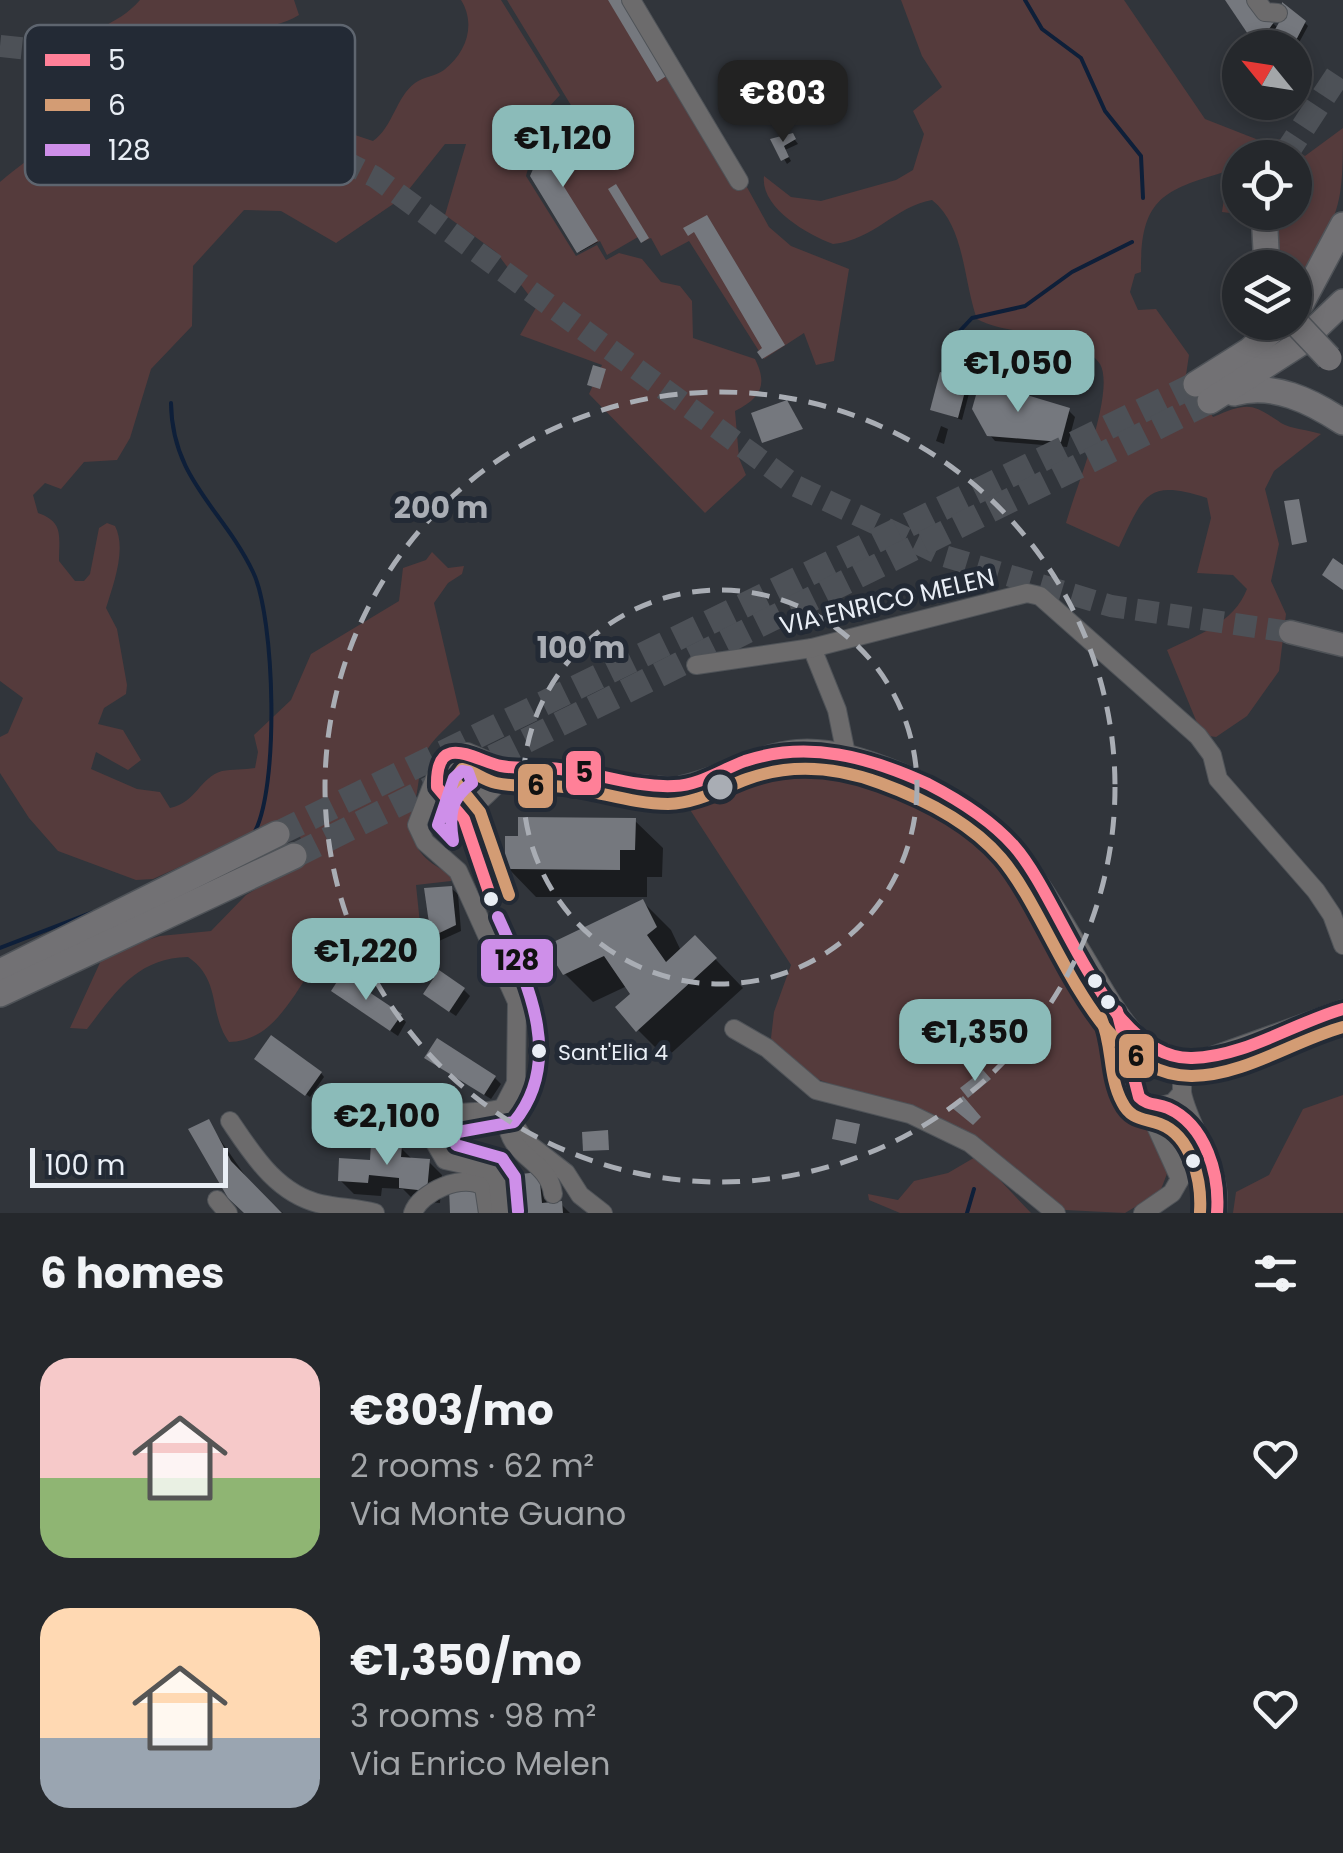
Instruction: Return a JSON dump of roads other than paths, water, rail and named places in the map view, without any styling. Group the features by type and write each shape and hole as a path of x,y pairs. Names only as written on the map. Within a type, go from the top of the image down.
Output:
{"highway":[{"path":"1312,283 1343,225"},
{"path":"1312,292 1343,252"},
{"path":"1203,392 1299,344 1343,302"},
{"path":"1312,331 1336,364"},
{"path":"1203,392 1261,340"},
{"path":"1203,392 1268,390 1312,404 1343,422"},
{"path":"0,994 276,834"},
{"path":"0,972 53,960 294,856"}],"main road":[{"path":"1290,632 1343,645"}],"street":[{"path":"631,0 742,175"},
{"path":"1256,0 1265,12 1278,13"},
{"name":"VIA ENRICO MELEN","path":"696,665 812,648 1028,593 1040,596 1198,736 1212,755 1218,779 1326,904 1343,946"},
{"path":"812,648 837,710 846,754"},
{"path":"681,786 791,750 846,754 953,797 1005,836 1039,881 1128,1029 1153,1052 1175,1058 1212,1056 1343,1009"},
{"path":"439,788 467,807 480,802 491,785 523,769 456,752 442,763 439,788 420,815 419,833 458,872 517,1002 516,1083 504,1108 514,1146 541,1167 553,1194"},
{"path":"485,762 491,785"},
{"path":"734,1029 766,1048 816,1090 932,1123 992,1158 1030,1195 1056,1213"},
{"path":"1128,1029 1132,1089 1194,1132"},
{"path":"1133,1068 1153,1052"},
{"path":"1156,1105 1212,1056"},
{"path":"1175,1058 1194,1132 1216,1176 1217,1213"},
{"path":"1143,1213 1172,1193 1180,1179 1156,1105"},
{"path":"501,1213 498,1182 490,1170 445,1160 434,1141 441,1122 451,1114 504,1108"},
{"path":"504,1108 526,1142 566,1173 580,1195 604,1213"},
{"path":"230,1121 253,1156 293,1192 322,1204 375,1213"},
{"path":"414,1213 418,1202 446,1184 474,1181 484,1187 488,1213"}],"waterway":[{"path":"1025,0 1042,29 1081,58 1105,111 1141,156 1143,198"},
{"path":"956,335 972,318 1025,306 1072,272 1132,242"},
{"path":"171,403 174,430 189,474 241,550 260,594 270,664 271,745 262,813 253,835"},
{"path":"0,948 93,912"},
{"path":"967,1213 974,1189"}],"tunnel":[{"path":"0,46 25,49"},
{"path":"1295,140 1343,67"},
{"path":"355,167 375,177 796,486 944,556 1111,606 1290,632"},
{"path":"277,834 1196,384"},
{"path":"294,856 1210,401"},
{"path":"523,769 681,785"}],"place":[{"name":"Sant'Elia 4","path":"539,1051"}]}
